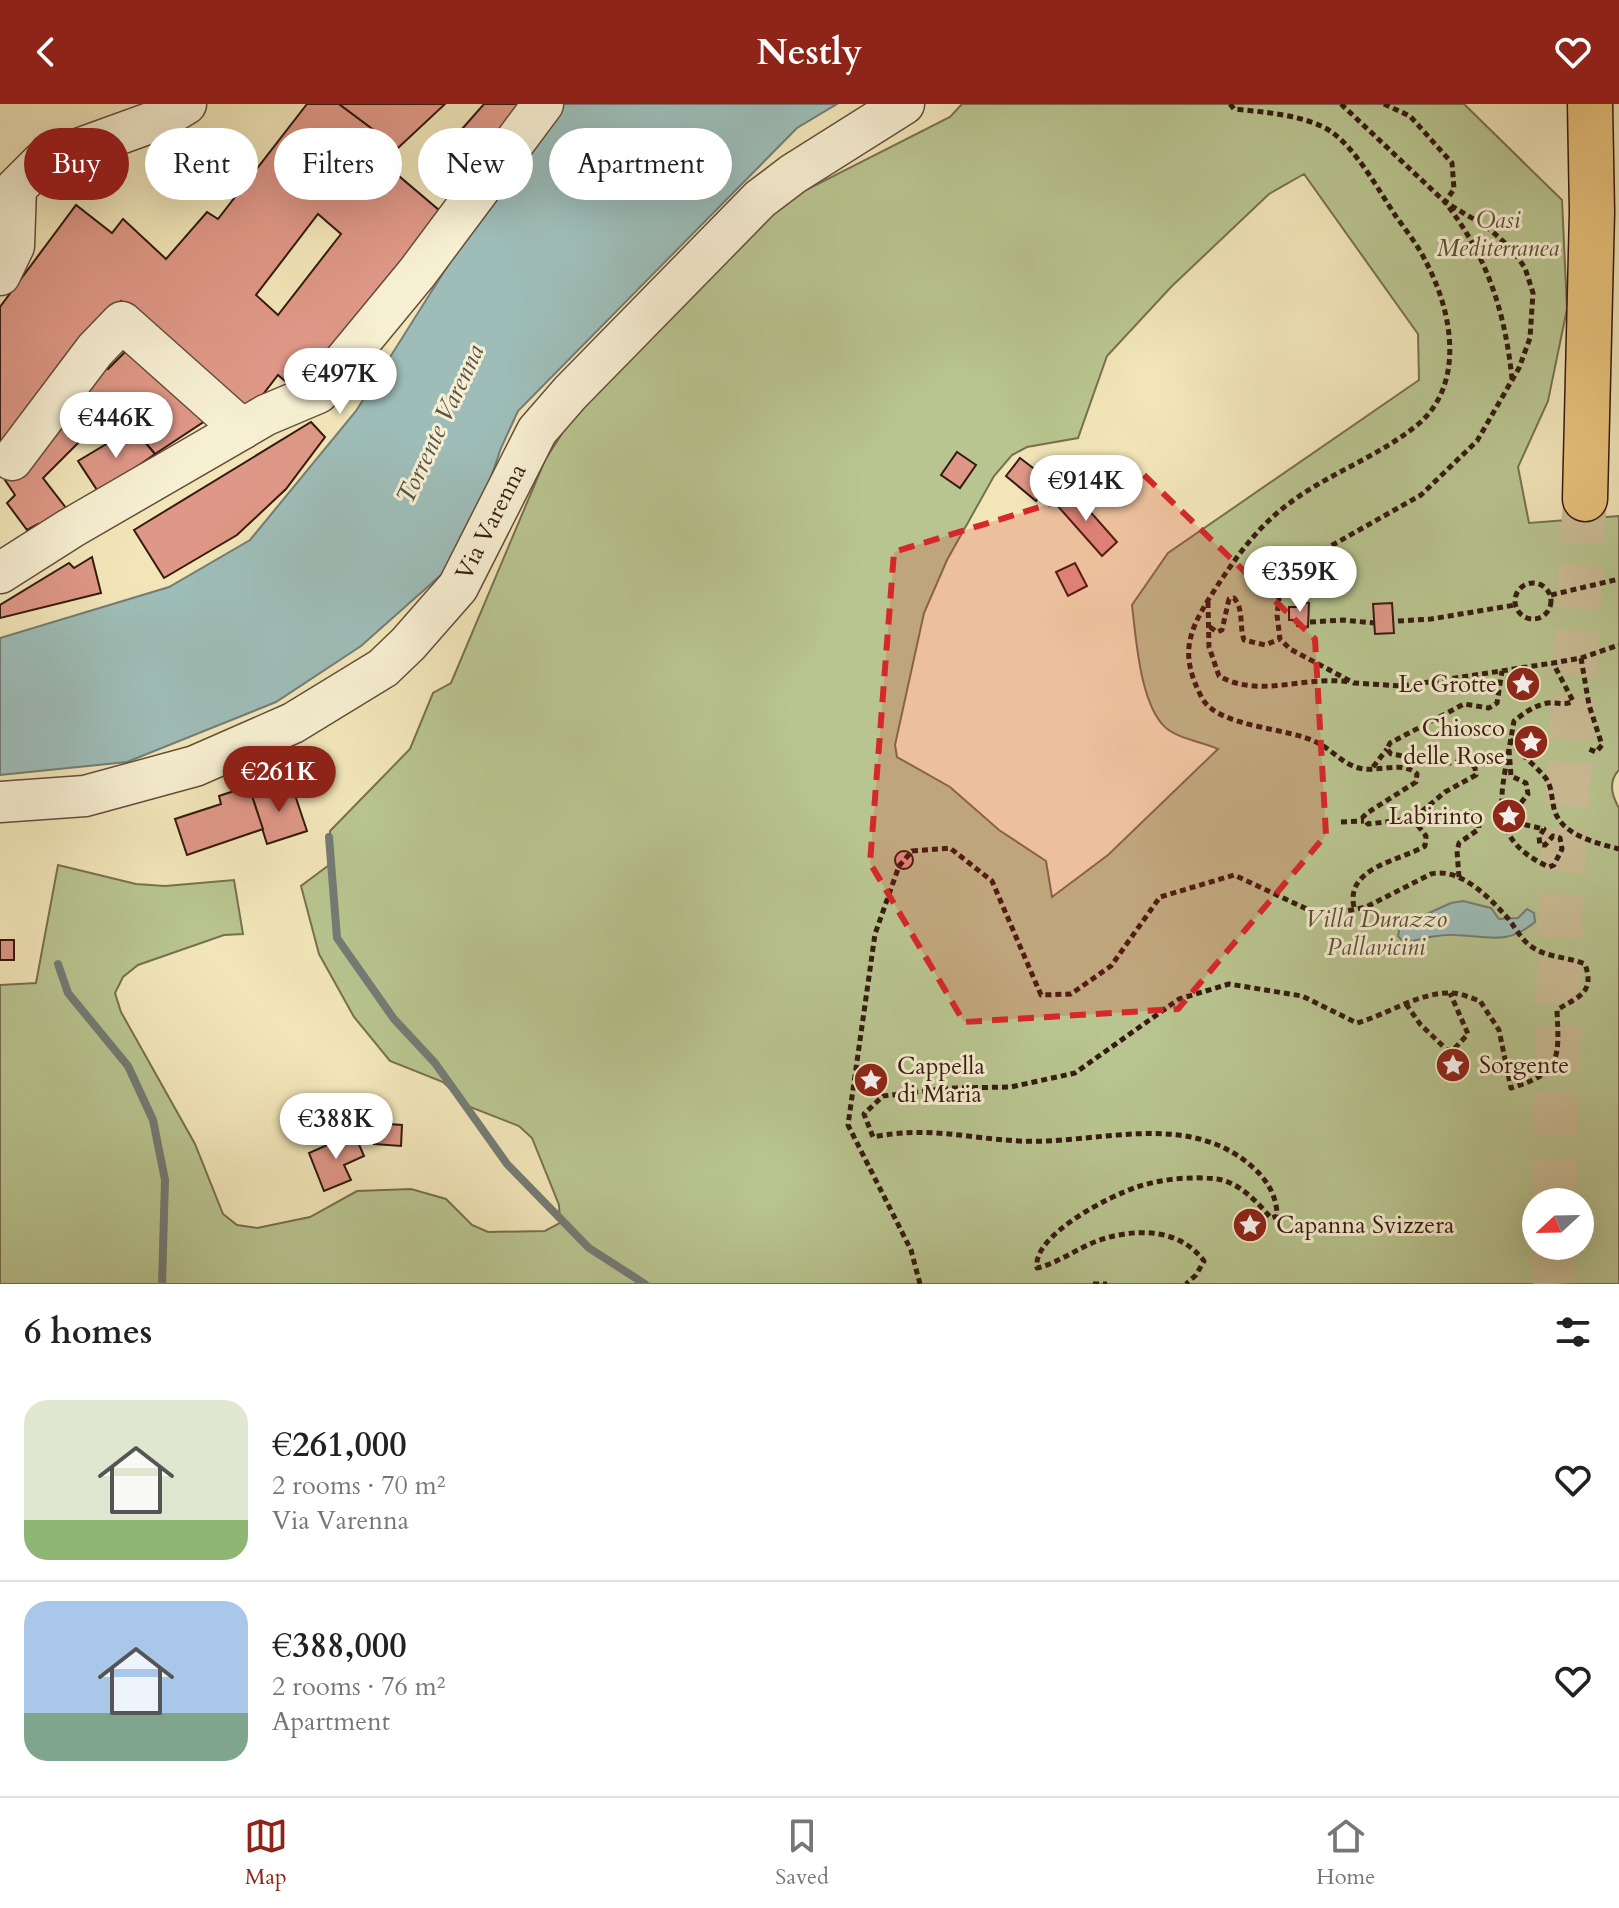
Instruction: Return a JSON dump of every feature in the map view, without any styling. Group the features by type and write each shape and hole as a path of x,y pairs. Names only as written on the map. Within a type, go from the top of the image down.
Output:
{"highway":[{"path":"1585,499 1592,212 1590,104"}],"street":[{"path":"0,275 14,246 16,188 42,162 161,119 186,104"},
{"path":"0,573 71,528 266,415 318,393 417,273 543,104"},
{"name":"Via Varenna","path":"0,802 85,796 195,766 293,723 383,668 458,587 537,431 570,393 760,199 793,174 904,104"},
{"path":"12,460 95,350 122,322 242,429"}],"path":[{"path":"1230,104 1234,109 1280,114 1332,132 1358,161 1425,260 1445,310 1451,345 1446,379 1437,403 1417,425 1306,491 1251,537 1189,635 1187,653 1203,701 1222,715 1317,742 1345,762 1361,769 1413,770 1418,779 1367,813 1364,821"},
{"path":"1341,104 1445,202 1487,227 1512,249 1525,268 1533,293 1530,338 1512,379 1477,441 1421,495 1329,547 1295,572 1280,589 1277,615 1280,639 1290,649 1354,683"},
{"path":"1384,104 1410,116 1452,163 1454,189 1445,202"},
{"path":"1445,202 1497,294 1512,379"},
{"path":"1551,595 1619,579"},
{"path":"1532,582 1540,584 1551,595 1551,604 1542,617 1526,618 1515,605 1518,590 1532,582"},
{"path":"1208,623 1212,630 1222,630 1229,599 1234,598 1241,614 1244,640 1265,645 1280,639"},
{"path":"1208,602 1209,647 1219,676 1253,688 1328,679 1403,686 1581,658 1619,645"},
{"path":"1398,621 1431,619 1515,605"},
{"path":"1277,615 1287,613"},
{"path":"1310,622 1343,620 1374,623"},
{"path":"1581,658 1589,705 1602,745 1596,752 1589,749"},
{"path":"1509,749 1511,776 1526,783 1528,794 1520,804 1520,821 1544,829 1539,837 1540,845 1545,845 1553,836 1560,838 1562,849 1554,865 1549,867 1523,852 1513,842 1501,817 1500,798 1514,721 1526,711 1550,703 1563,705 1573,701 1553,663"},
{"path":"1372,768 1390,743 1452,709 1464,704 1489,708 1497,703 1502,671"},
{"path":"1510,738 1517,751 1545,777 1553,796 1556,815 1567,828 1575,834 1619,849"},
{"path":"1387,749 1391,754 1402,757 1448,763 1469,761 1475,768 1476,775 1445,792 1413,818"},
{"path":"1341,822 1364,821 1368,824 1469,812 1478,816 1479,829 1459,843 1459,877"},
{"path":"1354,907 1352,899 1362,876 1369,869 1425,846 1426,836 1413,818"},
{"path":"920,1284 911,1250 848,1125 875,934 899,866 912,851 950,848 992,881 1041,995 1071,994 1111,966 1160,897 1234,875 1322,916 1354,907 1366,907 1442,871 1459,877 1489,899 1528,945 1548,956 1571,958 1585,964 1590,979 1586,992 1557,1010 1558,1045 1553,1067 1534,1082 1511,1088 1499,1030 1480,1001 1450,992 1406,1003 1376,1018 1357,1023 1302,996 1229,984 1179,999 1075,1073 1011,1087 951,1088 883,1096 864,1114 873,1137 901,1132 954,1133 1020,1141 1185,1134 1233,1151 1264,1176 1277,1205 1277,1216 1271,1218 1242,1190 1219,1179 1175,1179 1102,1201 1045,1243 1036,1260 1037,1268 1053,1264 1106,1238 1149,1233 1182,1239 1204,1261 1186,1284"},
{"path":"1406,1003 1429,1033 1447,1050 1454,1049 1468,1034 1450,992"},
{"path":"1093,1284 1107,1284"}],"highlighted area":[{"path":"1144,475 1315,639 1326,835 1178,1009 964,1022 870,863 894,552"}],"green space":[{"path":"962,104 1464,104 1562,200 1567,309 1548,401 1518,467 1529,523 1619,516 1619,770 1613,779 1612,789 1619,808 1619,1284 0,1284 0,985 36,983 58,865 136,884 165,886 234,880 243,934 224,935 138,965 123,977 115,993 121,1012 195,1144 223,1214 237,1225 257,1228 310,1217 357,1191 411,1189 446,1199 472,1225 488,1232 545,1231 560,1223 559,1205 532,1138 519,1126 470,1107 443,1082 390,1061 354,1017 319,954 301,886 329,865 330,831 410,749 433,693 451,683 545,460 581,404 744,236 792,197 950,117","holes":["1304,174 1418,334 1419,380 1168,553 1132,605 1145,688 1157,717 1166,728 1178,735 1218,749 1108,855 1052,897 1046,861 999,830 950,787 897,757 895,745 924,613 947,560 994,476 1012,455 1027,447 1078,438 1107,356 1171,287 1269,194"]}],"water":[{"name":"Torrente Varenna","path":"564,104 837,104 797,128 732,194 732,128 549,128 549,200 726,200 518,411 501,448 483,501 442,574 361,646 276,702 127,762 0,775 0,638 169,587 250,540 356,411 452,259 495,200 533,200 533,147"},
{"path":"1463,901 1491,908 1499,919 1518,918 1527,909 1534,913 1535,922 1506,937 1449,935 1404,943 1398,936 1400,926 1451,903"}],"building":[{"path":"307,104 339,104 371,128 288,128"},
{"path":"339,104 445,104 402,144 402,128 371,128"},
{"path":"484,104 536,104 516,128 463,128"},
{"path":"274,147 274,200 402,200 402,179 418,192 418,200 427,200 446,216 300,394 278,375 251,410 121,301 12,450 0,451 0,307 76,205 112,233 123,219 166,259 207,212 218,219 233,200 258,200 258,167","holes":["318,214 341,234 278,315 256,295"]},
{"path":"132,345 208,419 155,454 133,428 139,420 121,400 43,478 73,517 46,535 38,524 27,530 7,503 15,495 5,480 55,426 102,363 108,369"},
{"path":"311,422 325,437 286,489 237,535 164,578 134,530"},
{"path":"133,428 155,454 99,493 78,461"},
{"path":"957,452 976,465 960,488 941,475"},
{"path":"1077,456 1097,467 1087,484 1068,472"},
{"path":"1020,458 1050,481 1036,501 1006,476"},
{"path":"1071,490 1117,542 1102,556 1056,504"},
{"path":"92,557 101,593 0,618 0,605 69,563 74,568"},
{"path":"1075,563 1087,586 1068,596 1056,572"},
{"path":"1298,602 1309,603 1308,627 1297,626 1297,620 1289,620 1289,607 1298,607"},
{"path":"1392,603 1394,633 1375,634 1373,604"},
{"path":"291,783 307,831 267,844 252,796"},
{"path":"255,784 259,794 252,796 263,829 187,855 175,819 221,804 219,796"},
{"path":"904,851 913,860 904,869 895,860"},
{"path":"0,940 14,940 14,960 0,960"},
{"path":"375,1123 402,1125 401,1146 374,1144"},
{"path":"354,1133 364,1156 344,1165 351,1180 324,1191 309,1153"}],"waterway":[{"path":"329,837 337,938 394,1019 435,1063 507,1164 589,1248 645,1284"},
{"path":"58,964 68,993 128,1066 153,1120 165,1180 162,1284"}],"tunnel":[{"path":"1554,1188 1560,922 1585,499"},
{"path":"1554,1260 1555,1284"}],"place":[{"name":"Le Grotte","path":"1523,684"},
{"name":"Chiosco delle Rose","path":"1531,742"},
{"name":"Labirinto","path":"1509,816"},
{"name":"Sorgente","path":"1453,1065"},
{"name":"Cappella di Maria","path":"871,1080"},
{"name":"Capanna Svizzera","path":"1250,1225"}],"park label":[{"name":"Oasi Mediterranea","path":"1498,234"},
{"name":"Villa Durazzo Pallavicini","path":"1376,933"}]}
